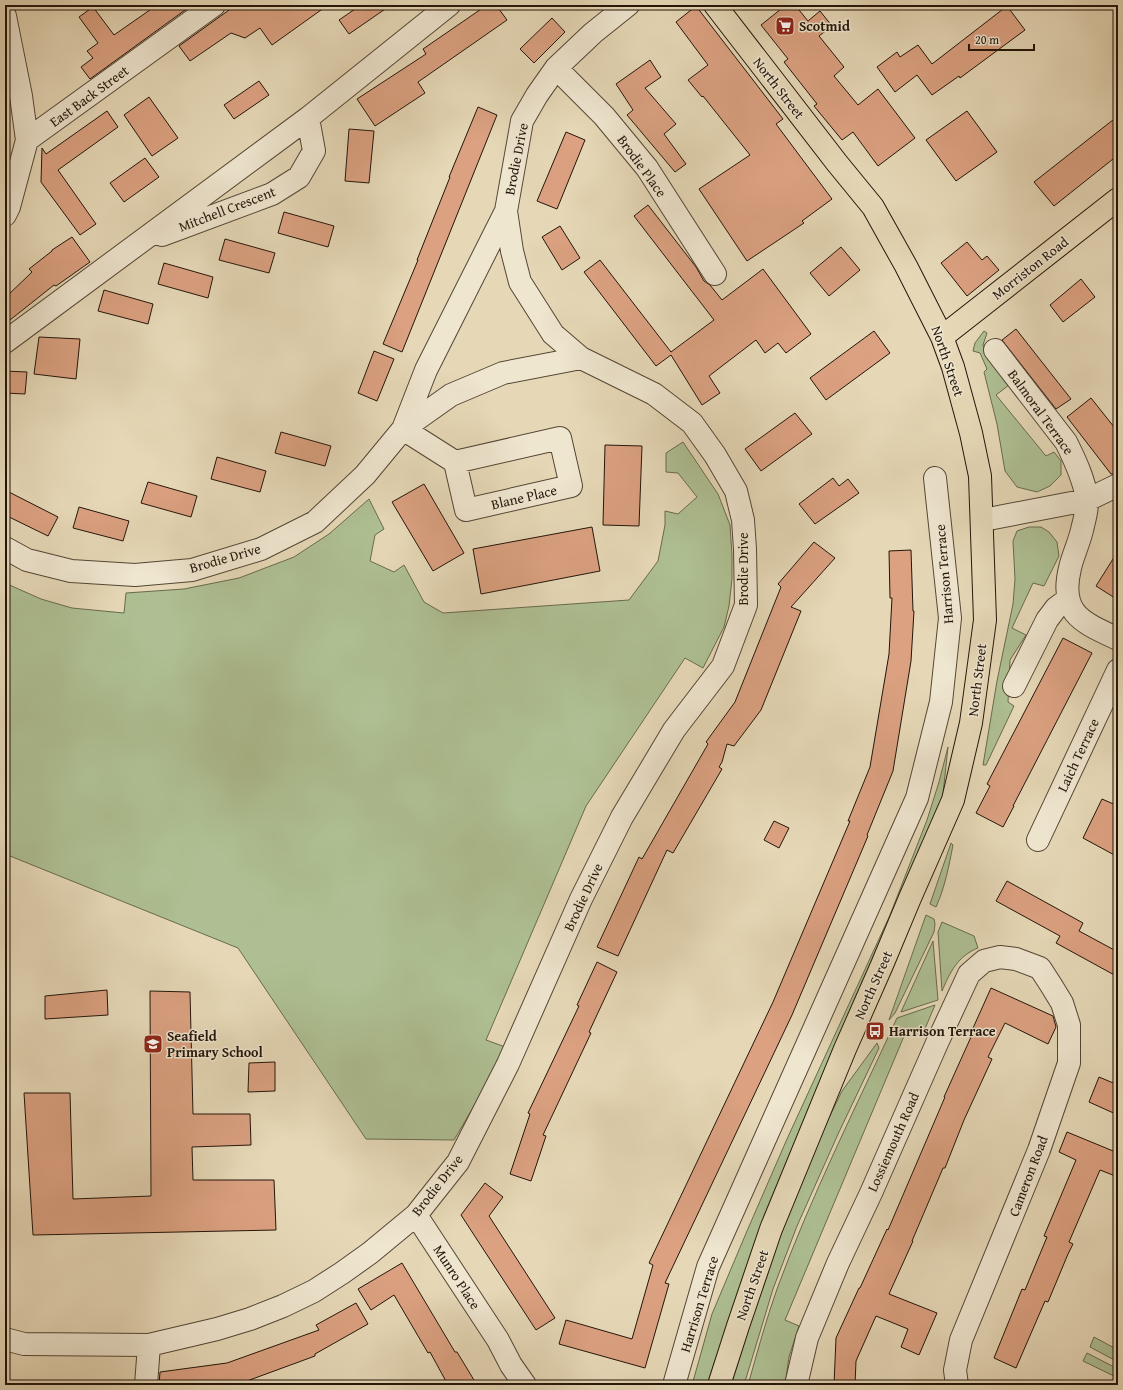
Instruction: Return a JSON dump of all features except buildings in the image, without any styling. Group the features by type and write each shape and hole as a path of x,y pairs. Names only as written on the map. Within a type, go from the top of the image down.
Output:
{"main road":[{"name":"North Street","path":"715,5 873,207 906,266 942,337 953,367 971,433 980,476 984,620 971,723 953,800 845,1049 771,1229 719,1385"},
{"name":"Morriston Road","path":"942,337 1118,199"}],"street":[{"name":"East Back Street","path":"27,140 214,5"},
{"name":"Mitchell Crescent","path":"5,342 308,118 449,5"},
{"name":"Brodie Drive","path":"403,429 426,370 506,211 522,121 537,95 556,68 593,32 628,5"},
{"path":"5,16 21,96 27,140 9,207 5,215"},
{"name":"Brodie Place","path":"556,68 604,116 647,168 716,274"},
{"name":"Mitchell Crescent","path":"139,243 272,194 299,178 314,151 308,118"},
{"name":"Brodie Drive","path":"5,1339 24,1344 149,1345 217,1329 250,1319 283,1306 314,1291 370,1253 416,1215 458,1162 508,1064 581,899 622,817 674,730 723,666 746,605 743,520 736,491 715,455 692,423 654,394 581,358 553,334 520,282 512,252 506,211"},
{"name":"Balmoral Terrace","path":"995,350 1066,442 1075,458 1087,500 1079,544 1070,567 1067,587 1068,599"},
{"name":"Brodie Drive","path":"5,548 27,560 71,571 135,575 192,570 261,549 315,522 366,474 403,429 451,395 503,373 581,358"},
{"path":"403,429 456,462"},
{"name":"Blane Place","path":"560,438 571,486 466,510 456,462 560,438"},
{"name":"Harrison Terrace","path":"674,1385 708,1266 917,798 942,702 950,618 935,478"},
{"path":"982,520 1087,500 1118,485"},
{"path":"1014,686 1047,620 1056,608 1068,599 1079,618 1089,625 1118,639"},
{"name":"Laich Terrace","path":"1038,840 1118,670"},
{"name":"Lossiemouth Road","path":"796,1385 807,1338 838,1263 969,974 984,961 1000,957 1016,959 1040,968"},
{"name":"Cameron Road","path":"957,1385 955,1370 961,1340 1039,1150 1069,1062 1069,1025 1062,1003 1040,968"},
{"name":"Munro Place","path":"416,1215 498,1340 510,1365 525,1385"},
{"name":"Munro Place","path":"498,1340 521,1359 540,1385"},
{"path":"146,1385 149,1345"}],"green space":[{"path":"984,331 987,333 983,345 988,357 1009,385 996,395 1046,456 1054,452 1061,461 1061,475 1050,486 1037,492 1017,487 1005,471 997,424 984,372 987,369 980,353 973,351 975,343"},
{"path":"683,442 718,494 730,525 732,579 729,606 724,627 703,668 685,658 586,806 486,1040 508,1048 454,1140 366,1139 238,948 5,854 5,583 41,599 72,608 124,613 126,593 184,589 239,578 294,557 329,534 369,499 384,529 375,535 370,561 394,572 404,565 424,602 443,613 629,600 658,561 665,525 665,511 678,514 697,497 678,473 666,472 666,453"},
{"path":"1029,527 1041,527 1049,532 1057,542 1059,556 1044,586 1033,583 1012,628 1026,635 1010,660 1008,702 1014,706 986,765 983,765 997,681 1013,604 1015,579 1013,541 1017,531"},
{"path":"948,747 942,803 711,1385 692,1385 712,1314 787,1139 890,915 927,820"},
{"path":"951,843 953,845 948,869 942,892 936,907 930,904"},
{"path":"926,915 934,919 934,932 895,1013 889,1020"},
{"path":"942,922 974,936 978,948 965,955 960,960 948,977 942,991 938,932"},
{"path":"933,941 938,1000 901,1012"},
{"path":"935,1005 922,1036 907,1029 785,1320 799,1326 789,1357 785,1385 748,1385 769,1313 790,1254 834,1152 897,1018"},
{"path":"877,1043 879,1048 797,1226 773,1289 744,1385 728,1385 758,1283 825,1126 842,1091"},
{"path":"1094,1337 1118,1350 1118,1362 1090,1347"},
{"path":"1087,1353 1118,1369 1118,1378 1083,1361"}],"place":[{"name":"Scotmid","path":"785,26"},
{"name":"Harrison Terrace","path":"875,1031"},
{"name":"Seafield Primary School","path":"153,1044"}]}
